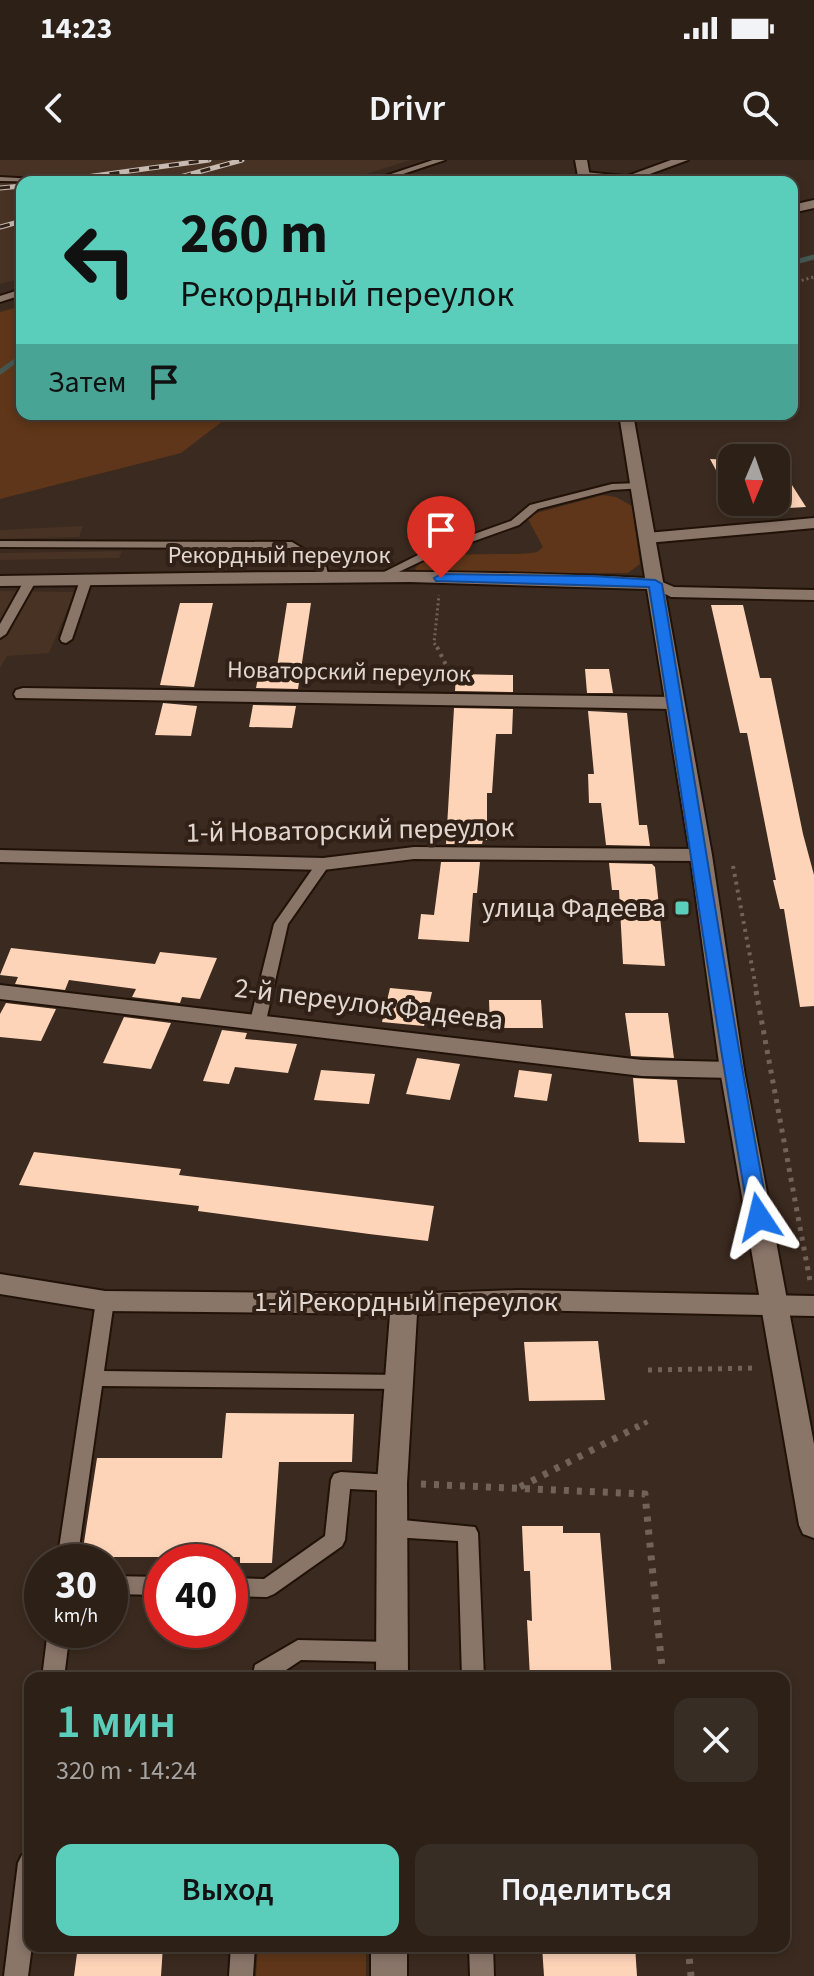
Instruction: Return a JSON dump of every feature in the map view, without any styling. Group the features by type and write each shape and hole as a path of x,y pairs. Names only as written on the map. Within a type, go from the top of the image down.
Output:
{"street":[{"path":"633,176 682,160"},
{"path":"627,420 701,855 732,1070 814,1525"},
{"path":"647,538 814,523"},
{"name":"Рекордный переулок","path":"0,581 323,578 592,580 655,584 671,592 814,595"},
{"name":"Новаторский переулок","path":"23,694 675,703"},
{"name":"1-й Новаторский переулок","path":"0,856 323,864 414,853 701,855"},
{"name":"2-й переулок Фадеева","path":"0,992 642,1068 732,1070"},
{"name":"1-й Рекордный переулок","path":"0,1284 105,1301 404,1304 519,1300 814,1306"},
{"path":"392,1665 392,1483 404,1304"},
{"path":"389,1952 389,1976"}],"lane":[{"path":"390,176 441,160"},
{"path":"378,578 428,554 515,523 534,507 612,487 639,486"},
{"path":"0,544 292,545 321,564 323,578"},
{"path":"66,639 86,580"},
{"path":"0,634 30,581"},
{"path":"258,1021 281,924 323,864"},
{"path":"70,1544 105,1301"},
{"path":"94,1378 399,1382"},
{"path":"248,1587 267,1588 335,1540 341,1480 392,1483"},
{"path":"392,1528 468,1533 473,1672"},
{"path":"54,1672 57,1648"},
{"path":"263,1672 298,1650 392,1665"},
{"path":"16,1976 24,1911"},
{"path":"241,1976 243,1952"},
{"path":"481,1952 482,1976"}],"path":[{"path":"441,578 434,643 451,670 455,700"},
{"path":"648,1370 758,1369"},
{"path":"520,1488 651,1420"},
{"path":"392,1483 645,1494 662,1672"},
{"path":"689,1952 691,1976"}],"shaded area":[{"path":"0,160 411,160 359,176 16,176 16,280 0,284"},
{"path":"16,308 16,420 224,420 181,453 0,499 0,312"},
{"path":"603,495 616,497 632,506 640,564 628,573 422,574 415,569 423,562 436,558 537,552 543,547 528,519 529,515"},
{"path":"83,526 79,537 0,539 0,530"},
{"path":"122,551 119,558 0,560 0,553"},
{"path":"0,591 75,592 49,653 7,656 0,668"},
{"path":"258,1952 366,1952 366,1976 256,1976"}],"building":[{"path":"710,459 718,459 718,474"},
{"path":"790,482 806,507 790,508"},
{"path":"180,603 213,603 194,687 160,685"},
{"path":"287,603 311,603 298,689 256,688 260,667 277,667"},
{"path":"711,605 743,605 760,678 771,678 814,875 814,1006 800,1007 784,909 780,909 773,880 776,880 747,733 740,733"},
{"path":"585,669 609,669 613,693 587,693"},
{"path":"456,674 513,675 513,692 455,691"},
{"path":"163,703 197,706 191,736 155,735"},
{"path":"253,705 296,706 292,728 249,727"},
{"path":"454,708 513,709 512,734 496,734 492,793 487,793 487,840 483,840 482,844 446,844"},
{"path":"588,711 627,713 639,825 647,825 650,846 606,845 601,803 589,803 588,774 594,774"},
{"path":"441,862 480,862 477,893 473,893 469,942 418,939 421,914 434,915"},
{"path":"609,863 652,864 655,867 665,966 623,964 619,890 612,890"},
{"path":"11,948 155,964 160,952 217,958 200,999 182,997 180,1003 132,997 136,989 69,980 65,990 15,984 18,977 0,975"},
{"path":"390,988 432,992 424,1026 382,1022"},
{"path":"489,1000 541,1000 543,1028 490,1028"},
{"path":"6,1003 56,1009 41,1041 0,1037 0,1014"},
{"path":"625,1013 668,1013 674,1058 631,1056"},
{"path":"124,1017 171,1023 151,1069 103,1063"},
{"path":"222,1030 247,1033 245,1039 297,1044 288,1073 235,1067 229,1084 203,1081"},
{"path":"417,1058 460,1064 450,1100 406,1094"},
{"path":"321,1070 375,1074 369,1104 314,1100"},
{"path":"519,1070 552,1074 547,1101 514,1097"},
{"path":"633,1078 677,1080 685,1143 639,1142"},
{"path":"34,1152 181,1169 179,1175 434,1206 428,1241 198,1211 199,1206 19,1185"},
{"path":"598,1341 605,1400 529,1401 524,1342"},
{"path":"226,1413 354,1414 352,1462 279,1462 272,1563 248,1563 248,1544 144,1544 144,1557 128,1557 128,1544 84,1544 97,1458 222,1458"},
{"path":"522,1526 563,1526 563,1533 600,1533 612,1672 530,1672 527,1620 532,1621 530,1571 524,1571"},
{"path":"77,1952 163,1952 161,1976 74,1976"},
{"path":"542,1952 635,1952 637,1976 544,1976"}],"waterway":[{"path":"798,261 814,257"},
{"path":"0,372 16,360"}],"railway":[{"path":"93,176 209,160"},
{"path":"184,176 242,160"},
{"path":"0,188 16,187"},
{"path":"0,227 16,223"}],"place":[{"name":"улица Фадеева","path":"682,908"}],"route":[{"path":"441,578 655,584 701,855 732,1070 759,1217"}]}
